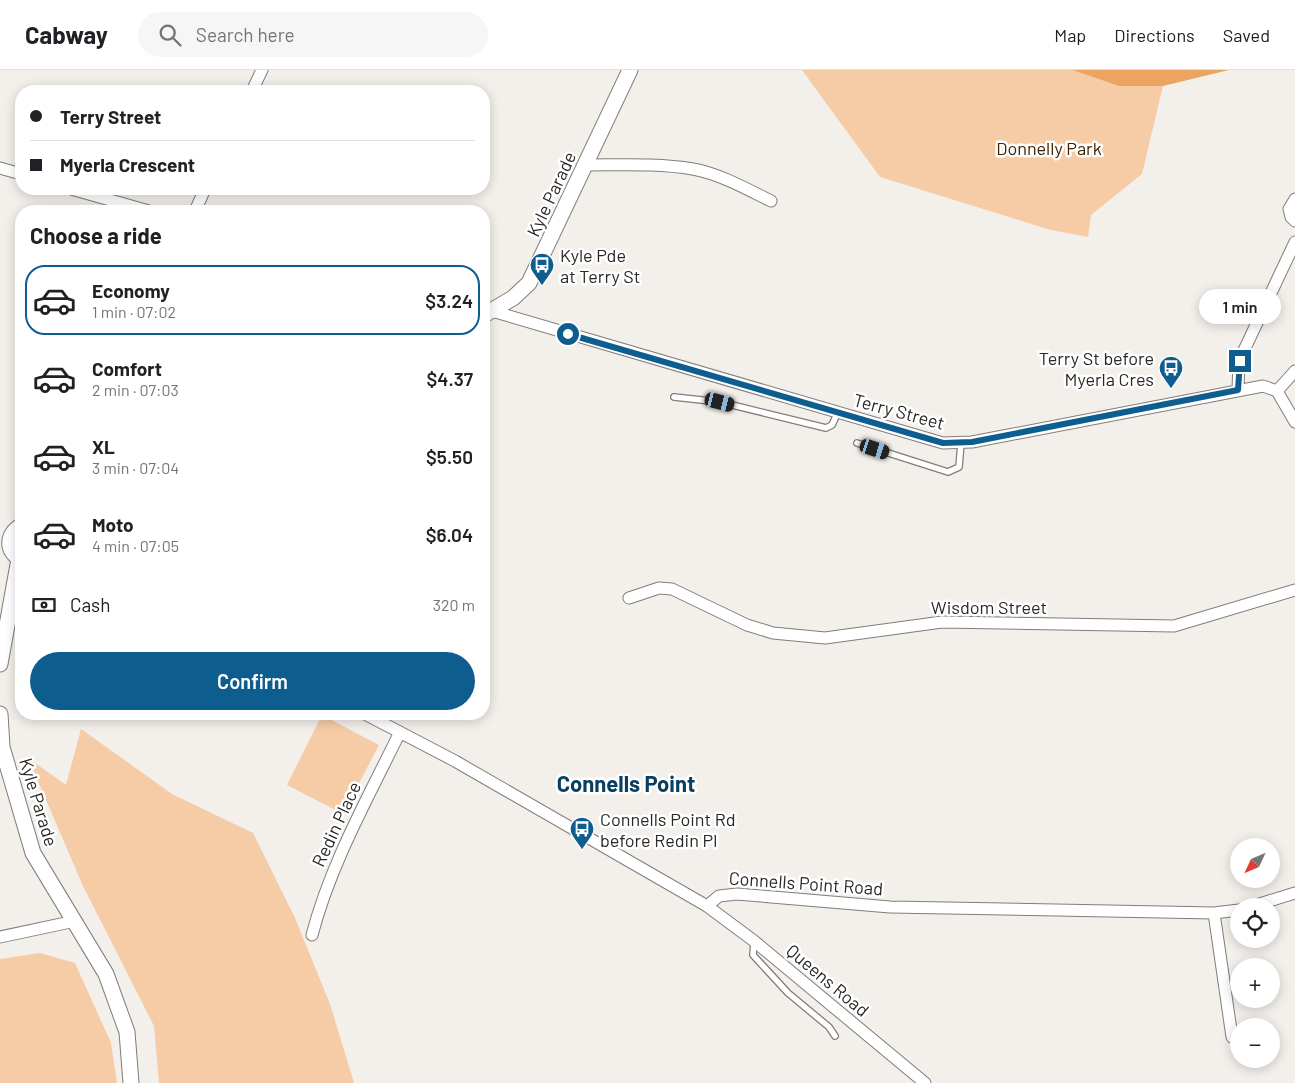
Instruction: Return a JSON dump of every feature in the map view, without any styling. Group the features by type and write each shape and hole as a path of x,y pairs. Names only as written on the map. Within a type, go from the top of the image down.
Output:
{"street":[{"path":"255,85 262,70"},
{"name":"Kyle Parade","path":"490,309 522,291 529,283 630,70"},
{"path":"586,165 668,166 695,169 739,184 771,201"},
{"path":"0,168 15,172"},
{"path":"93,195 128,205"},
{"path":"1295,199 1289,209 1291,217 1295,221"},
{"path":"1238,390 1240,361 1295,242"},
{"name":"Terry Street","path":"490,312 943,443 962,443 1263,386 1276,391"},
{"path":"1295,371 1276,391 1295,422"},
{"path":"11,530 10,545 15,552"},
{"path":"0,664 15,585"},
{"name":"Wisdom Street","path":"629,598 658,588 672,589 715,611 764,630 825,638 942,622 1174,626 1295,590"},
{"name":"Kyle Parade","path":"0,714 2,747 33,853 106,974 128,1032 131,1083"},
{"path":"377,720 707,906"},
{"name":"Redin Place","path":"312,935 322,897 335,867 400,732"},
{"path":"1278,898 1295,893"},
{"name":"Connells Point Road","path":"707,906 719,896 737,894 890,907 1214,914 1230,911"},
{"name":"Queens Road","path":"707,906 754,941 925,1083"},
{"path":"1214,914 1230,1023"},
{"path":"0,937 75,921"}],"lane":[{"path":"674,397 720,402 826,428 832,425 838,412"},
{"path":"857,443 948,472 959,467 962,443"},
{"path":"754,941 752,945 753,955 788,993 829,1027 836,1036"}],"green space":[{"name":"Donnelly Park","path":"802,70 1072,70 1119,86 1163,86 1142,174 1091,215 1088,237 1051,230 880,177"},
{"path":"320,720 332,720 379,745 343,814 287,785"},
{"path":"81,729 172,794 253,833 295,918 330,1004 354,1083 159,1083 154,1026 83,886 28,758 66,785"},
{"path":"40,953 75,963 111,1043 117,1083 0,1083 0,959"}],"shaded area":[{"path":"1072,70 1229,70 1163,86 1119,86"}],"place":[{"name":"Kyle Pde at Terry St","path":"542,286"},
{"name":"Terry St before Myerla Cres","path":"1171,389"},
{"name":"Connells Point Rd before Redin Pl","path":"582,850"}],"district":[{"name":"Connells Point","path":"626,783"}],"route":[{"path":"568,334 943,443 954,444 1238,390 1237,376 1240,361"}]}
